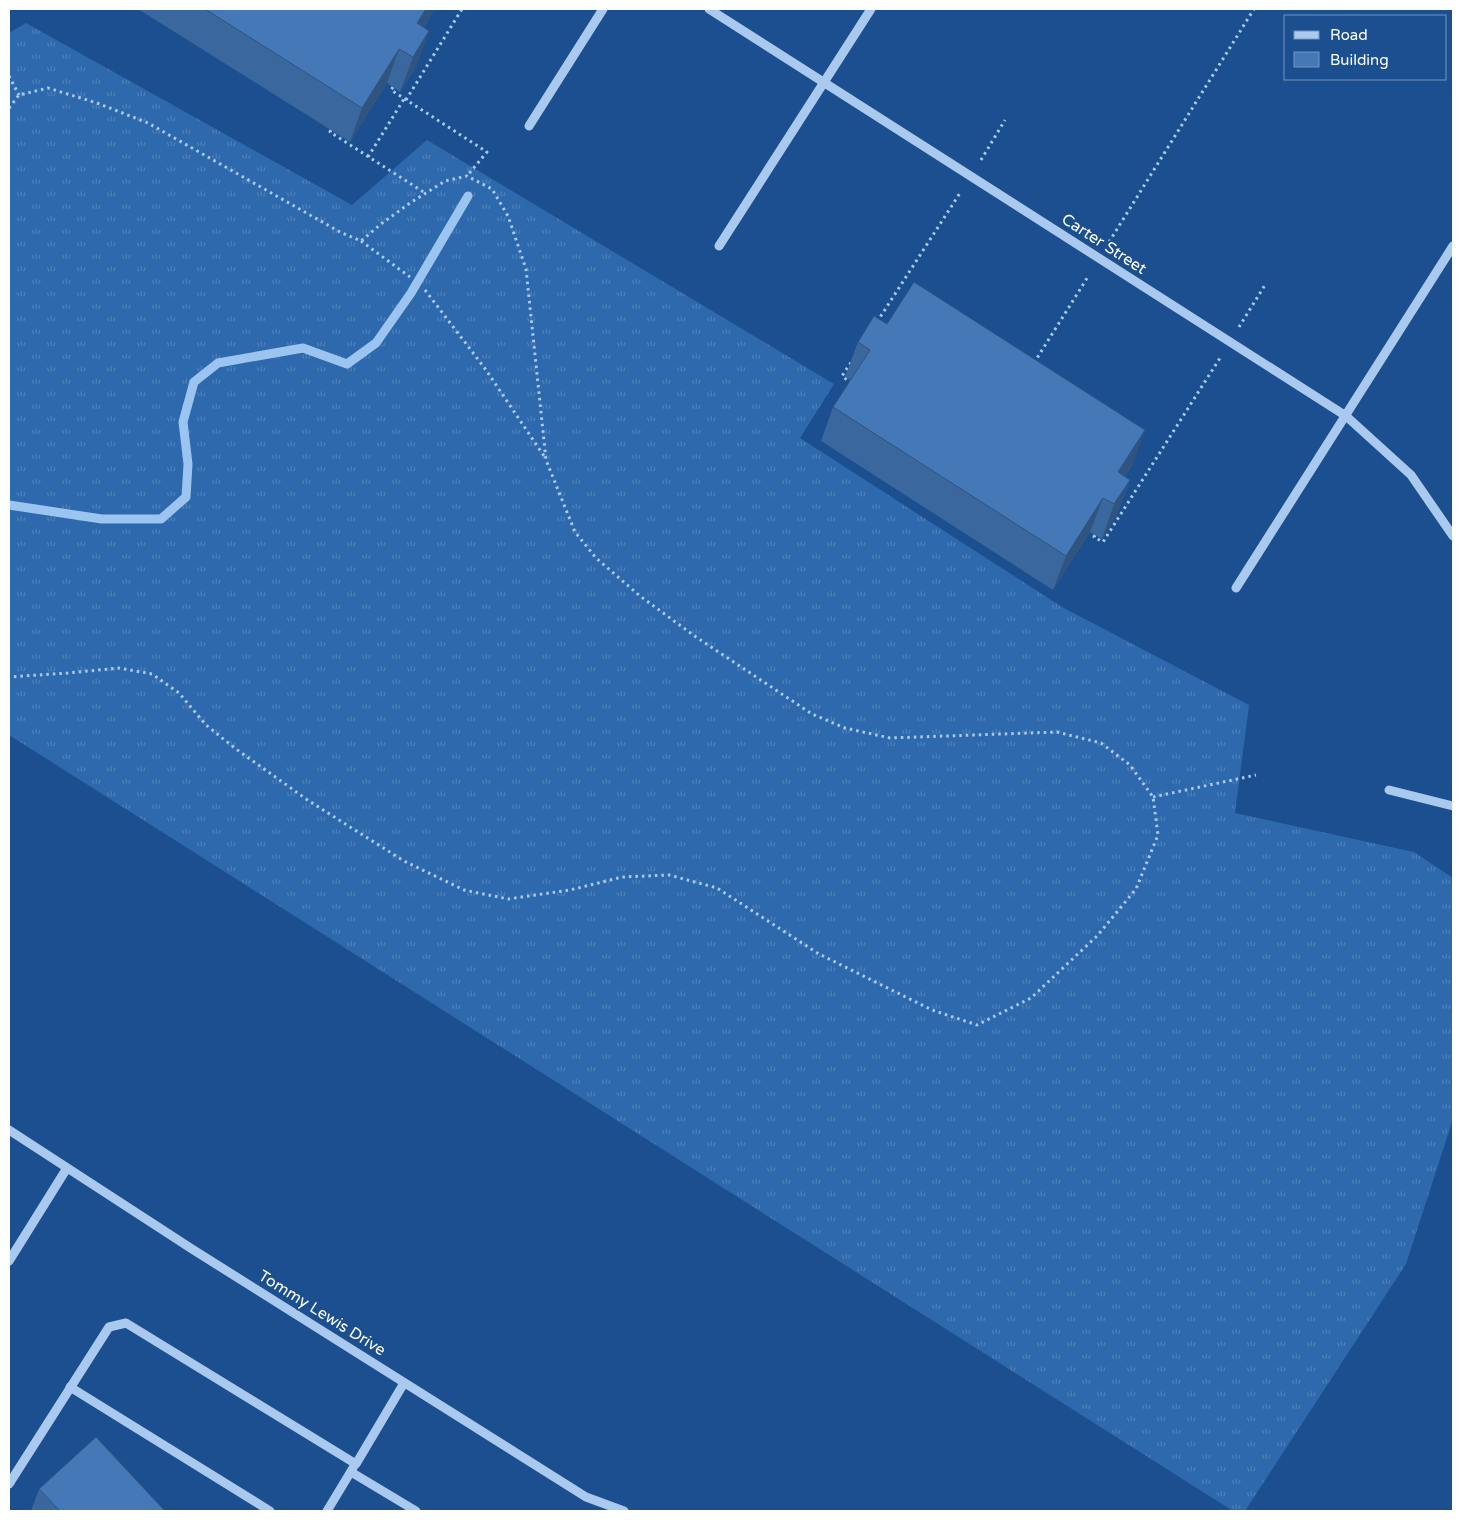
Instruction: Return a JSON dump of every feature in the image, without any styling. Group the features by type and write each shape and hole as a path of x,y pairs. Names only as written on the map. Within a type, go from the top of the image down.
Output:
{"street":[{"path":"529,126 603,9"},
{"name":"Carter Street","path":"709,9 1346,416 1411,474 1453,536"},
{"path":"719,246 871,9"},
{"path":"1236,588 1453,246"},
{"path":"1389,790 1453,806"},
{"name":"Tommy Lewis Drive","path":"9,1130 192,1249 586,1497 624,1511"},
{"path":"9,1261 67,1168"},
{"path":"9,1484 109,1327 126,1323 354,1468 416,1511"},
{"path":"327,1511 404,1383"},
{"path":"70,1387 270,1511"}],"path":[{"path":"368,157 462,9"},
{"path":"1033,365 1254,9"},
{"path":"9,76 19,95"},
{"path":"361,242 381,224 425,193 445,181 467,176 488,152 391,90 393,87"},
{"path":"9,108 19,95 48,88 97,103 148,123 340,232 361,242 410,277"},
{"path":"872,329 1006,120"},
{"path":"331,130 330,132 425,193"},
{"path":"467,176 492,188 508,216 526,269 546,460"},
{"path":"1096,535 1094,537 1103,542 1265,285"},
{"path":"9,677 119,668 152,674 178,693 206,725 228,743 309,801 404,860 464,890 508,899 570,890 622,877 669,875 717,888 819,954 932,1010 977,1025 1031,998 1098,936 1136,889 1158,835 1153,797 1130,765 1101,743 1058,732 890,738 845,728 812,714 696,637 640,596 596,558 575,532 546,460 486,370 425,290"},
{"path":"852,381 850,382 842,376 857,353"},
{"path":"1153,797 1256,776"}],"green space":[{"path":"26,23 352,205 427,140 834,384 800,438 1062,607 1249,705 1235,813 1414,852 1453,878 1453,1111 1451,1125 1406,1264 1245,1511 1233,1511 9,735 9,33"}],"building":[{"path":"205,9 426,9 417,23 429,31 413,57 399,49 362,108"},
{"path":"914,282 1145,430 1118,472 1130,480 1114,504 1103,498 1066,556 833,407 870,350 858,342 874,316 887,324"},
{"path":"96,1437 165,1511 60,1511 39,1489"}],"waterway":[{"path":"9,505 102,519 161,519 186,497 188,464 183,422 194,382 218,363 303,348 347,364 376,343 411,293 468,196"}]}
